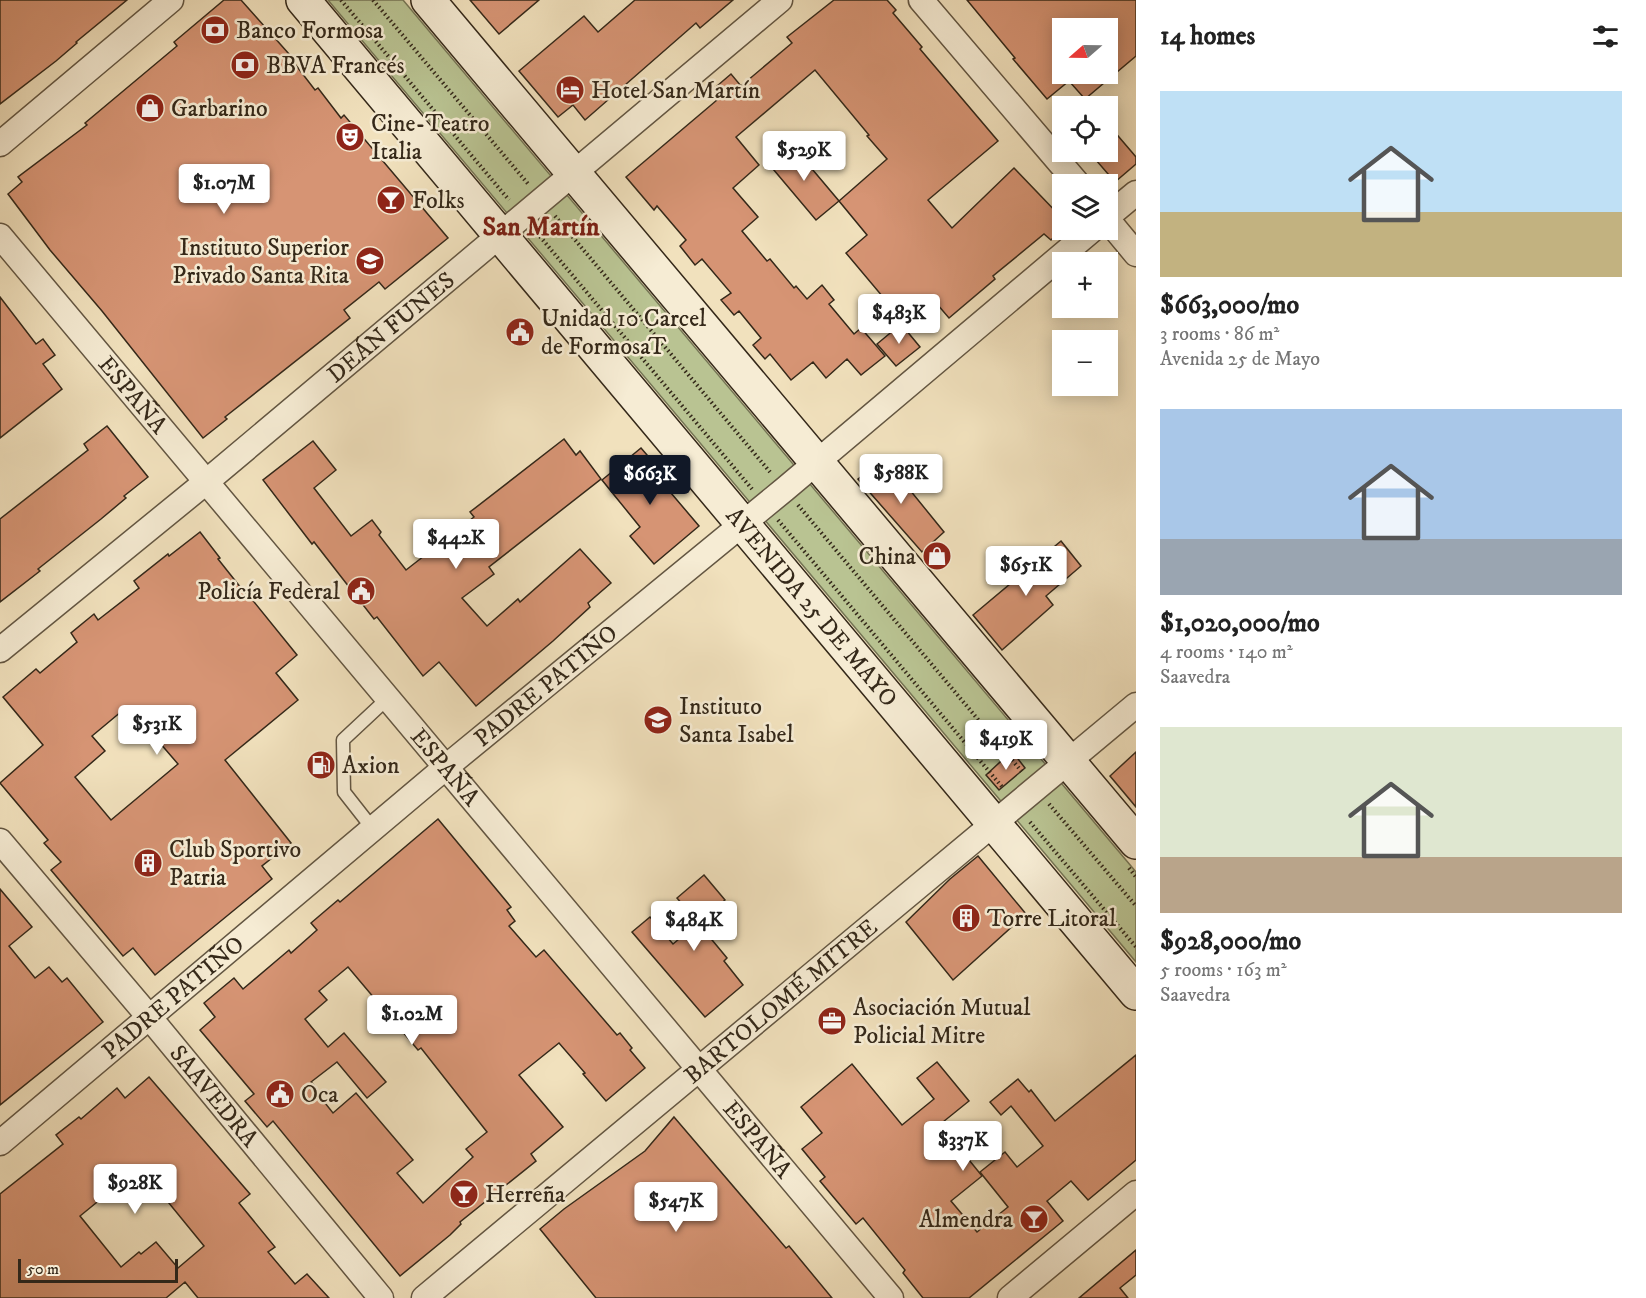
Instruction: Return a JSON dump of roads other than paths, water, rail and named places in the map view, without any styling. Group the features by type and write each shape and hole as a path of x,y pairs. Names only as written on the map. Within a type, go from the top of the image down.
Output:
{"main road":[{"name":"AVENIDA 25 DE MAYO","path":"303,0 511,225 1005,814 1136,993"},
{"path":"428,0 1136,842"}],"street":[{"path":"0,144 171,0"},
{"name":"DEÁN FUNES","path":"0,650 206,482 780,0"},
{"path":"921,0 1069,174"},
{"path":"1118,209 1136,193"},
{"path":"1118,232 1136,254"},
{"name":"ESPAÑA","path":"0,236 891,1298"},
{"name":"PADRE PATIÑO","path":"0,1143 446,767 754,515 1080,240"},
{"name":"BARTOLOMÉ MITRE","path":"424,1298 1136,705"},
{"name":"SAAVEDRA","path":"0,841 150,1018 381,1298"},
{"path":"1010,1298 1136,1193"}],"lane":[{"path":"373,829 344,792 343,740 388,698"}],"place":[{"name":"Banco Formosa","path":"215,30"},
{"name":"BBVA Francés","path":"245,65"},
{"name":"Hotel San Martín","path":"570,90"},
{"name":"Garbarino","path":"150,108"},
{"name":"Cine-Teatro Italia","path":"350,137"},
{"name":"Folks","path":"391,200"},
{"name":"Instituto Superior Privado Santa Rita","path":"370,261"},
{"name":"Unidad 10 Carcel de FormosaT","path":"520,332"},
{"name":"China","path":"937,556"},
{"name":"Policía Federal","path":"361,591"},
{"name":"Instituto Santa Isabel","path":"658,720"},
{"name":"Axion","path":"321,765"},
{"name":"Club Sportivo Patria","path":"148,863"},
{"name":"Torre Litoral","path":"966,918"},
{"name":"Asociación Mutual Policial Mitre","path":"832,1021"},
{"name":"Oca","path":"280,1094"},
{"name":"Herreña","path":"464,1194"},
{"name":"Almendra","path":"1034,1219"}],"district":[{"name":"San Martín","path":"541,226"}]}
